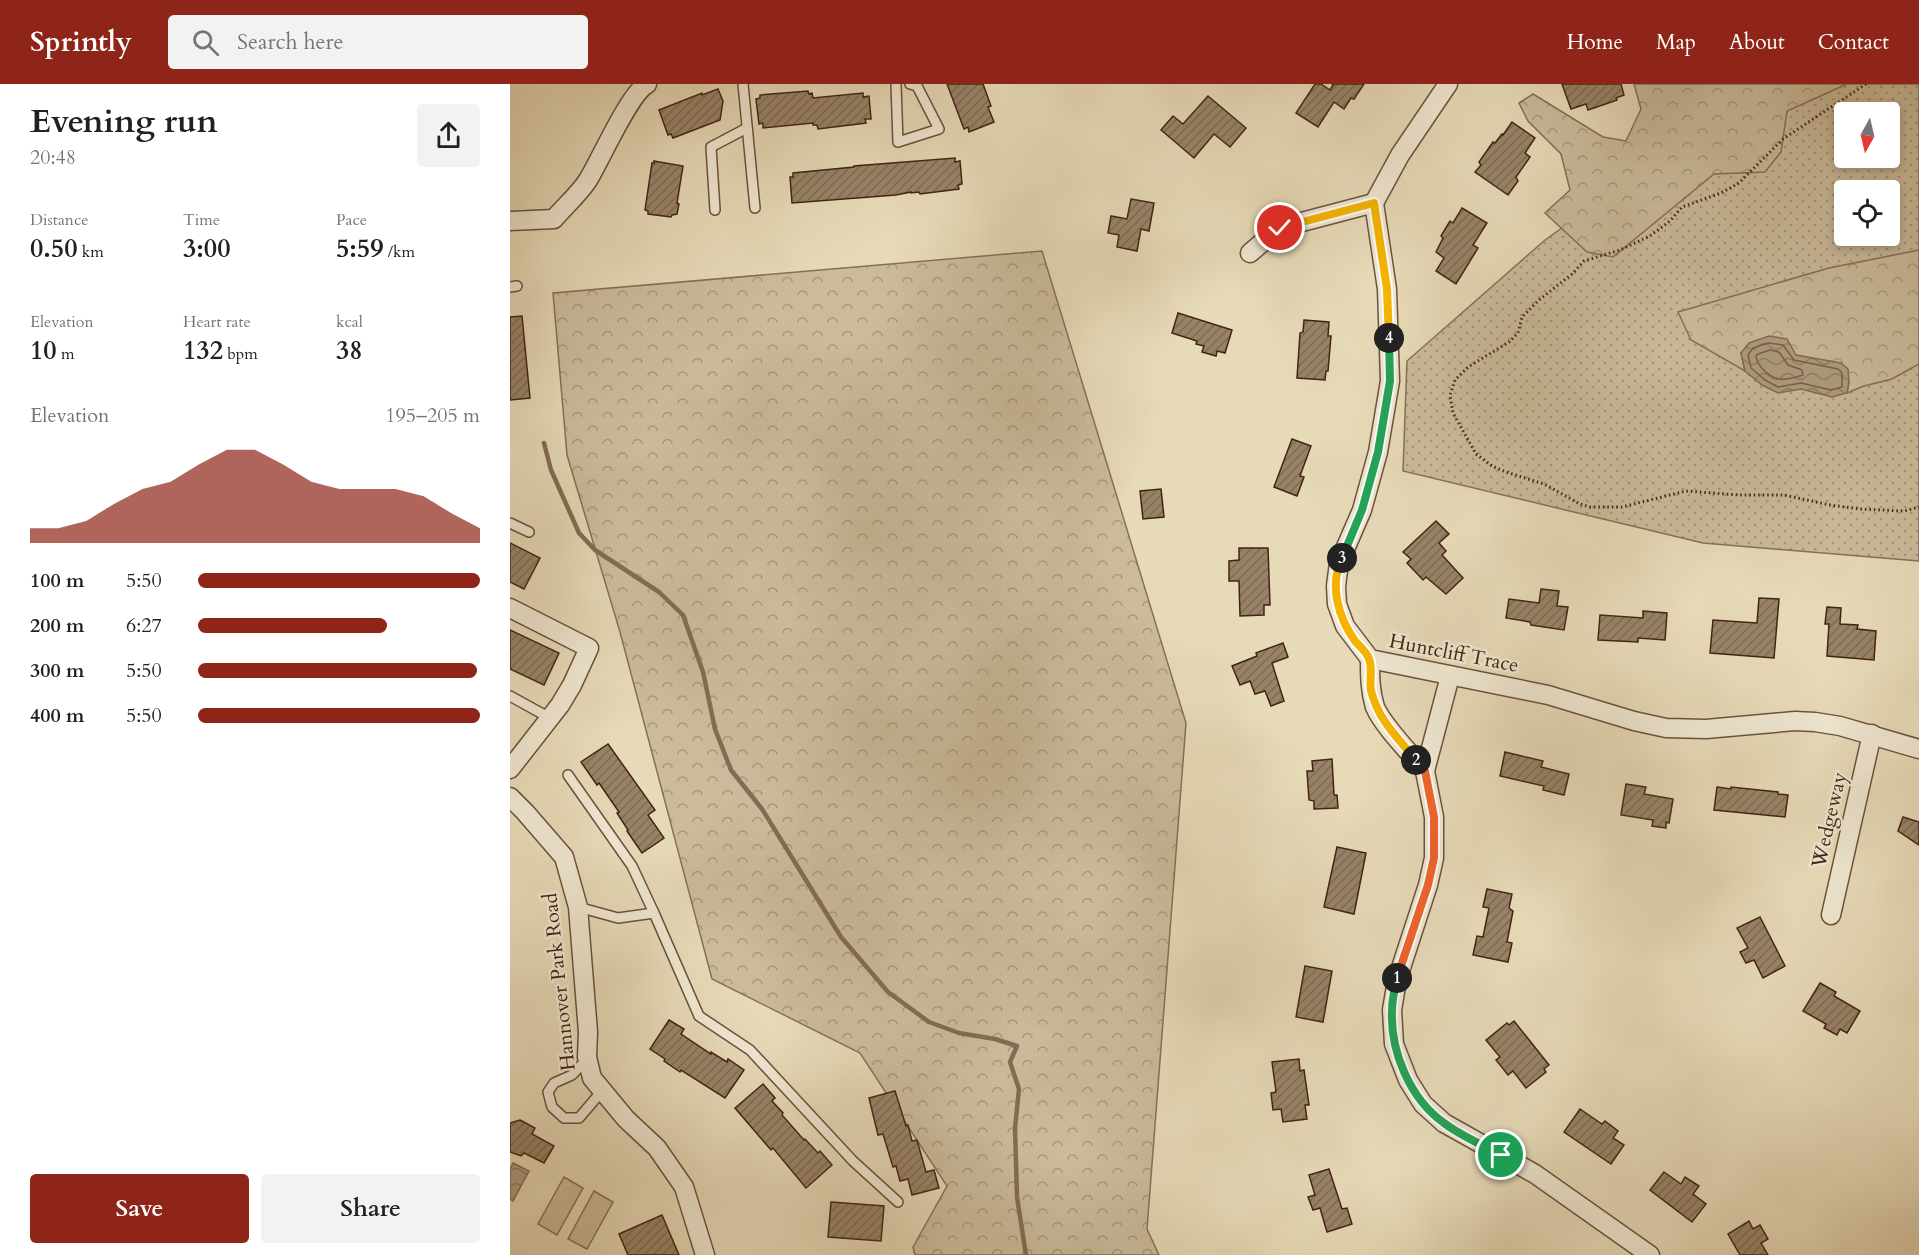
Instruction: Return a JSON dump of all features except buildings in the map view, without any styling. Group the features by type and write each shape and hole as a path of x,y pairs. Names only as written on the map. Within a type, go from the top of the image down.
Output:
{"street":[{"path":"1250,253 1280,228 1374,203 1400,155 1448,84"},
{"path":"510,221 554,219 587,182 628,107 644,85"},
{"name":"Huntcliff Trace","path":"1374,203 1387,289 1390,381 1378,452 1355,531 1339,563 1336,586 1337,604 1345,626 1370,659 1548,694 1635,721 1666,728 1706,729 1795,721 1840,726 1919,749"},
{"path":"510,608 589,648 572,685 550,718 510,769"},
{"path":"1370,659 1370,687 1376,708 1384,722 1425,771"},
{"path":"1450,676 1425,771 1434,817 1434,858 1428,885 1397,980 1392,1010 1394,1044 1408,1080 1423,1104 1444,1123 1535,1174 1650,1255"},
{"name":"Wedgeway","path":"1831,915 1872,734"},
{"name":"Hannover Park Road","path":"510,797 564,857 578,907 588,1032 587,1059 592,1078 626,1119 657,1148 684,1187 705,1255"}],"lane":[{"path":"743,84 755,208"},
{"path":"896,84 898,142 939,129 917,86 910,84"},
{"path":"715,210 711,147 747,128"},
{"path":"510,523 529,532"},
{"path":"510,696 550,718"},
{"path":"568,775 632,866 699,1016 750,1050 853,1161 898,1202"},
{"path":"578,907 618,918 654,913"},
{"path":"587,1059 572,1075 554,1083 548,1092 552,1107 564,1118 579,1118 602,1091"}],"path":[{"path":"1866,84 1783,139 1738,183 1721,193 1682,207 1670,221 1650,236 1620,250 1584,261 1522,317 1518,333 1509,342 1468,367 1455,380 1450,395 1453,413 1476,453 1492,466 1544,484 1590,507 1622,507 1686,491 1739,495 1784,495 1830,505 1892,511 1919,507"}],"green space":[{"path":"1634,84 1847,84 1787,111 1781,152 1765,172 1714,174 1613,257 1587,252 1545,213 1570,190 1561,154 1528,121 1519,103 1533,94 1603,137 1626,141 1641,109"},
{"path":"1762,84 1919,84 1919,561 1703,543 1403,471 1407,361 1545,240"},
{"path":"1919,250 1919,364 1892,379 1847,393 1849,382 1817,360 1796,355 1741,353 1745,371 1691,340 1678,312 1829,268"},
{"path":"1042,251 1186,723 1147,1229 1159,1255 915,1255 913,1247 947,1186 860,1053 712,979 620,632 567,455 553,293"},
{"path":"564,1177 583,1188 557,1235 538,1224"},
{"path":"594,1191 613,1202 587,1249 568,1239"}],"water":[{"path":"1769,336 1787,339 1796,355 1841,363 1848,369 1847,393 1832,397 1801,389 1778,393 1762,385 1745,371 1741,353 1749,343"},
{"path":"513,1163 529,1171 513,1201 510,1199 510,1169"}],"waterway":[{"path":"544,443 551,470 579,533 595,550 659,592 683,615 703,672 715,729 731,770 762,809 841,937 888,992 929,1022 959,1033 995,1039 1017,1046 1010,1062 1019,1089 1015,1128 1017,1197 1026,1255"}],"route":[{"path":"1280,228 1374,203 1387,289 1390,381 1378,452 1355,531 1339,563 1336,586 1337,604 1345,626 1370,659 1370,687 1376,708 1384,722 1425,771 1434,817 1434,858 1428,885 1397,980 1392,1010 1394,1044 1408,1080 1423,1104 1444,1123 1501,1155"}]}
